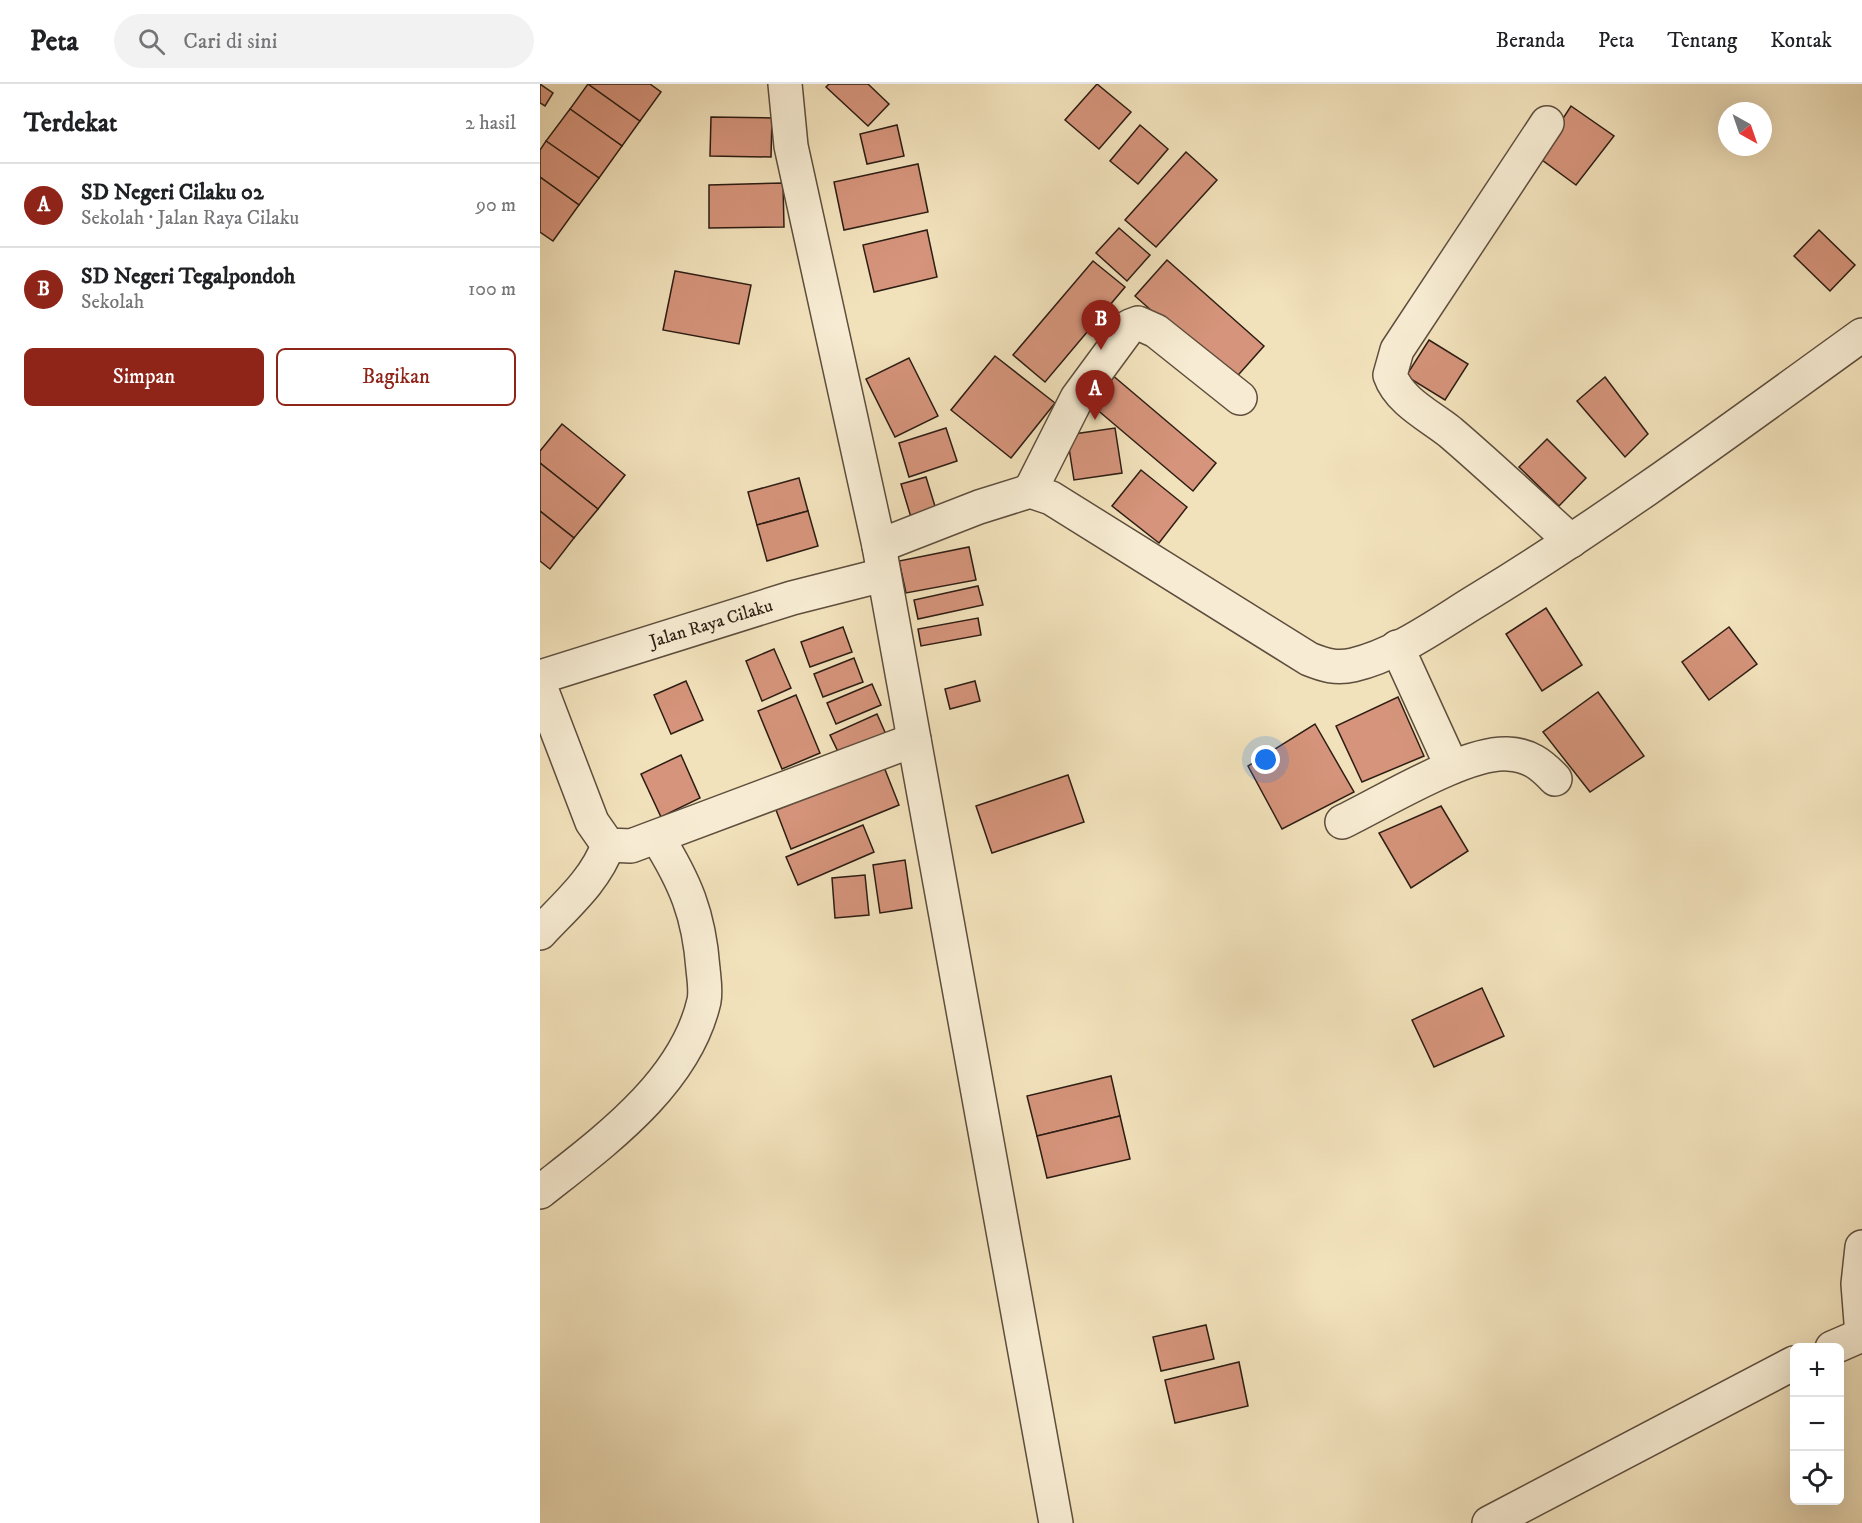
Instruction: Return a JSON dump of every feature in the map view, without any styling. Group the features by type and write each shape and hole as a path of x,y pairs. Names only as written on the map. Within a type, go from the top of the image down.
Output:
{"street":[{"path":"785,84 791,146 881,560 1056,1523"},
{"path":"1547,123 1397,350 1390,375 1398,389 1414,405 1449,432 1571,541"},
{"path":"1240,398 1156,331 1138,323 1130,326 1077,398 1030,491 1051,498 1299,652 1329,667 1351,666 1381,656 1397,647 1571,541 1862,335"},
{"name":"Jalan Raya Cilaku","path":"540,677 792,598 881,560 979,507 1030,491"},
{"path":"1397,647 1452,767"},
{"path":"540,686 592,822 608,845"},
{"path":"608,845 631,846 914,740"},
{"path":"1342,822 1452,767 1474,759 1506,753 1528,758 1543,766 1555,779"},
{"path":"540,1192 609,1138 639,1107 670,1070 696,1027 705,998 698,924 682,876 657,837"},
{"path":"540,933 585,885 603,862 608,845"},
{"path":"1842,1343 1862,1335 1858,1284 1862,1247"},
{"path":"1489,1523 1790,1365"}],"building":[{"path":"540,84 553,93 545,106 540,103"},
{"path":"588,84 640,121 622,146 570,109"},
{"path":"588,84 650,84 661,92 640,121"},
{"path":"829,84 868,84 889,104 868,126 826,87"},
{"path":"1097,84 1131,112 1099,149 1065,120"},
{"path":"1571,106 1614,136 1576,185 1538,157"},
{"path":"570,109 622,146 599,178 546,141"},
{"path":"711,117 772,118 771,157 710,156"},
{"path":"897,125 904,156 867,164 860,134"},
{"path":"1140,125 1168,149 1138,184 1110,161"},
{"path":"546,141 599,178 579,205 540,177 540,150"},
{"path":"1186,152 1217,180 1156,247 1125,220"},
{"path":"918,164 928,212 844,230 834,182"},
{"path":"540,177 579,205 553,241 540,232"},
{"path":"783,183 784,227 709,228 709,185"},
{"path":"1119,228 1150,255 1127,281 1096,253"},
{"path":"927,230 937,277 874,292 863,245"},
{"path":"1819,230 1855,265 1830,291 1794,256"},
{"path":"1167,260 1264,346 1232,382 1135,296"},
{"path":"1093,261 1125,287 1045,382 1013,355"},
{"path":"675,271 751,285 739,344 663,330"},
{"path":"1429,340 1468,364 1445,400 1406,376"},
{"path":"995,356 1055,403 1011,458 951,410"},
{"path":"909,358 938,416 895,437 866,379"},
{"path":"1111,374 1216,463 1193,491 1088,402"},
{"path":"1605,377 1648,434 1625,457 1577,401"},
{"path":"562,424 625,475 598,509 540,463 540,451"},
{"path":"946,428 957,461 909,477 899,443"},
{"path":"1115,428 1122,473 1074,480 1067,435"},
{"path":"1547,439 1586,478 1559,506 1519,467"},
{"path":"540,463 598,509 574,538 540,511"},
{"path":"1141,470 1187,507 1159,543 1112,506"},
{"path":"926,477 938,516 913,524 901,484"},
{"path":"799,478 808,511 757,525 748,492"},
{"path":"540,511 574,538 550,569 540,561"},
{"path":"808,511 818,546 767,561 757,525"},
{"path":"969,547 976,580 906,593 899,561"},
{"path":"978,586 983,605 918,619 914,600"},
{"path":"1546,608 1582,665 1542,691 1506,634"},
{"path":"978,618 981,635 921,646 918,629"},
{"path":"843,627 852,652 810,667 801,642"},
{"path":"1729,627 1757,664 1709,700 1682,662"},
{"path":"774,649 791,688 762,701 746,661"},
{"path":"854,658 863,682 823,697 814,674"},
{"path":"686,681 703,720 671,734 654,695"},
{"path":"975,681 980,701 950,709 945,689"},
{"path":"872,684 881,705 836,724 827,703"},
{"path":"1598,692 1644,756 1590,792 1543,732"},
{"path":"796,695 820,753 782,769 758,711"},
{"path":"1398,697 1424,756 1362,782 1336,726"},
{"path":"877,714 888,739 842,760 830,735"},
{"path":"1315,724 1354,792 1282,829 1248,766"},
{"path":"681,755 700,798 661,817 641,774"},
{"path":"884,767 899,805 791,849 776,810"},
{"path":"1068,775 1084,822 992,853 976,806"},
{"path":"1441,806 1468,851 1411,888 1379,833"},
{"path":"863,825 874,852 798,885 786,857"},
{"path":"905,860 912,908 880,913 873,865"},
{"path":"865,875 869,915 835,918 832,878"},
{"path":"1482,988 1504,1036 1434,1067 1412,1020"},
{"path":"1111,1076 1120,1116 1037,1136 1027,1096"},
{"path":"1120,1116 1130,1159 1047,1178 1037,1136"},
{"path":"1206,1325 1214,1359 1161,1371 1153,1337"},
{"path":"1239,1362 1248,1406 1175,1423 1165,1380"}],"place":[{"name":"SD Negeri Tegalpondoh","path":"1101,350"},
{"name":"SD Negeri Cilaku 02","path":"1095,420"}]}
